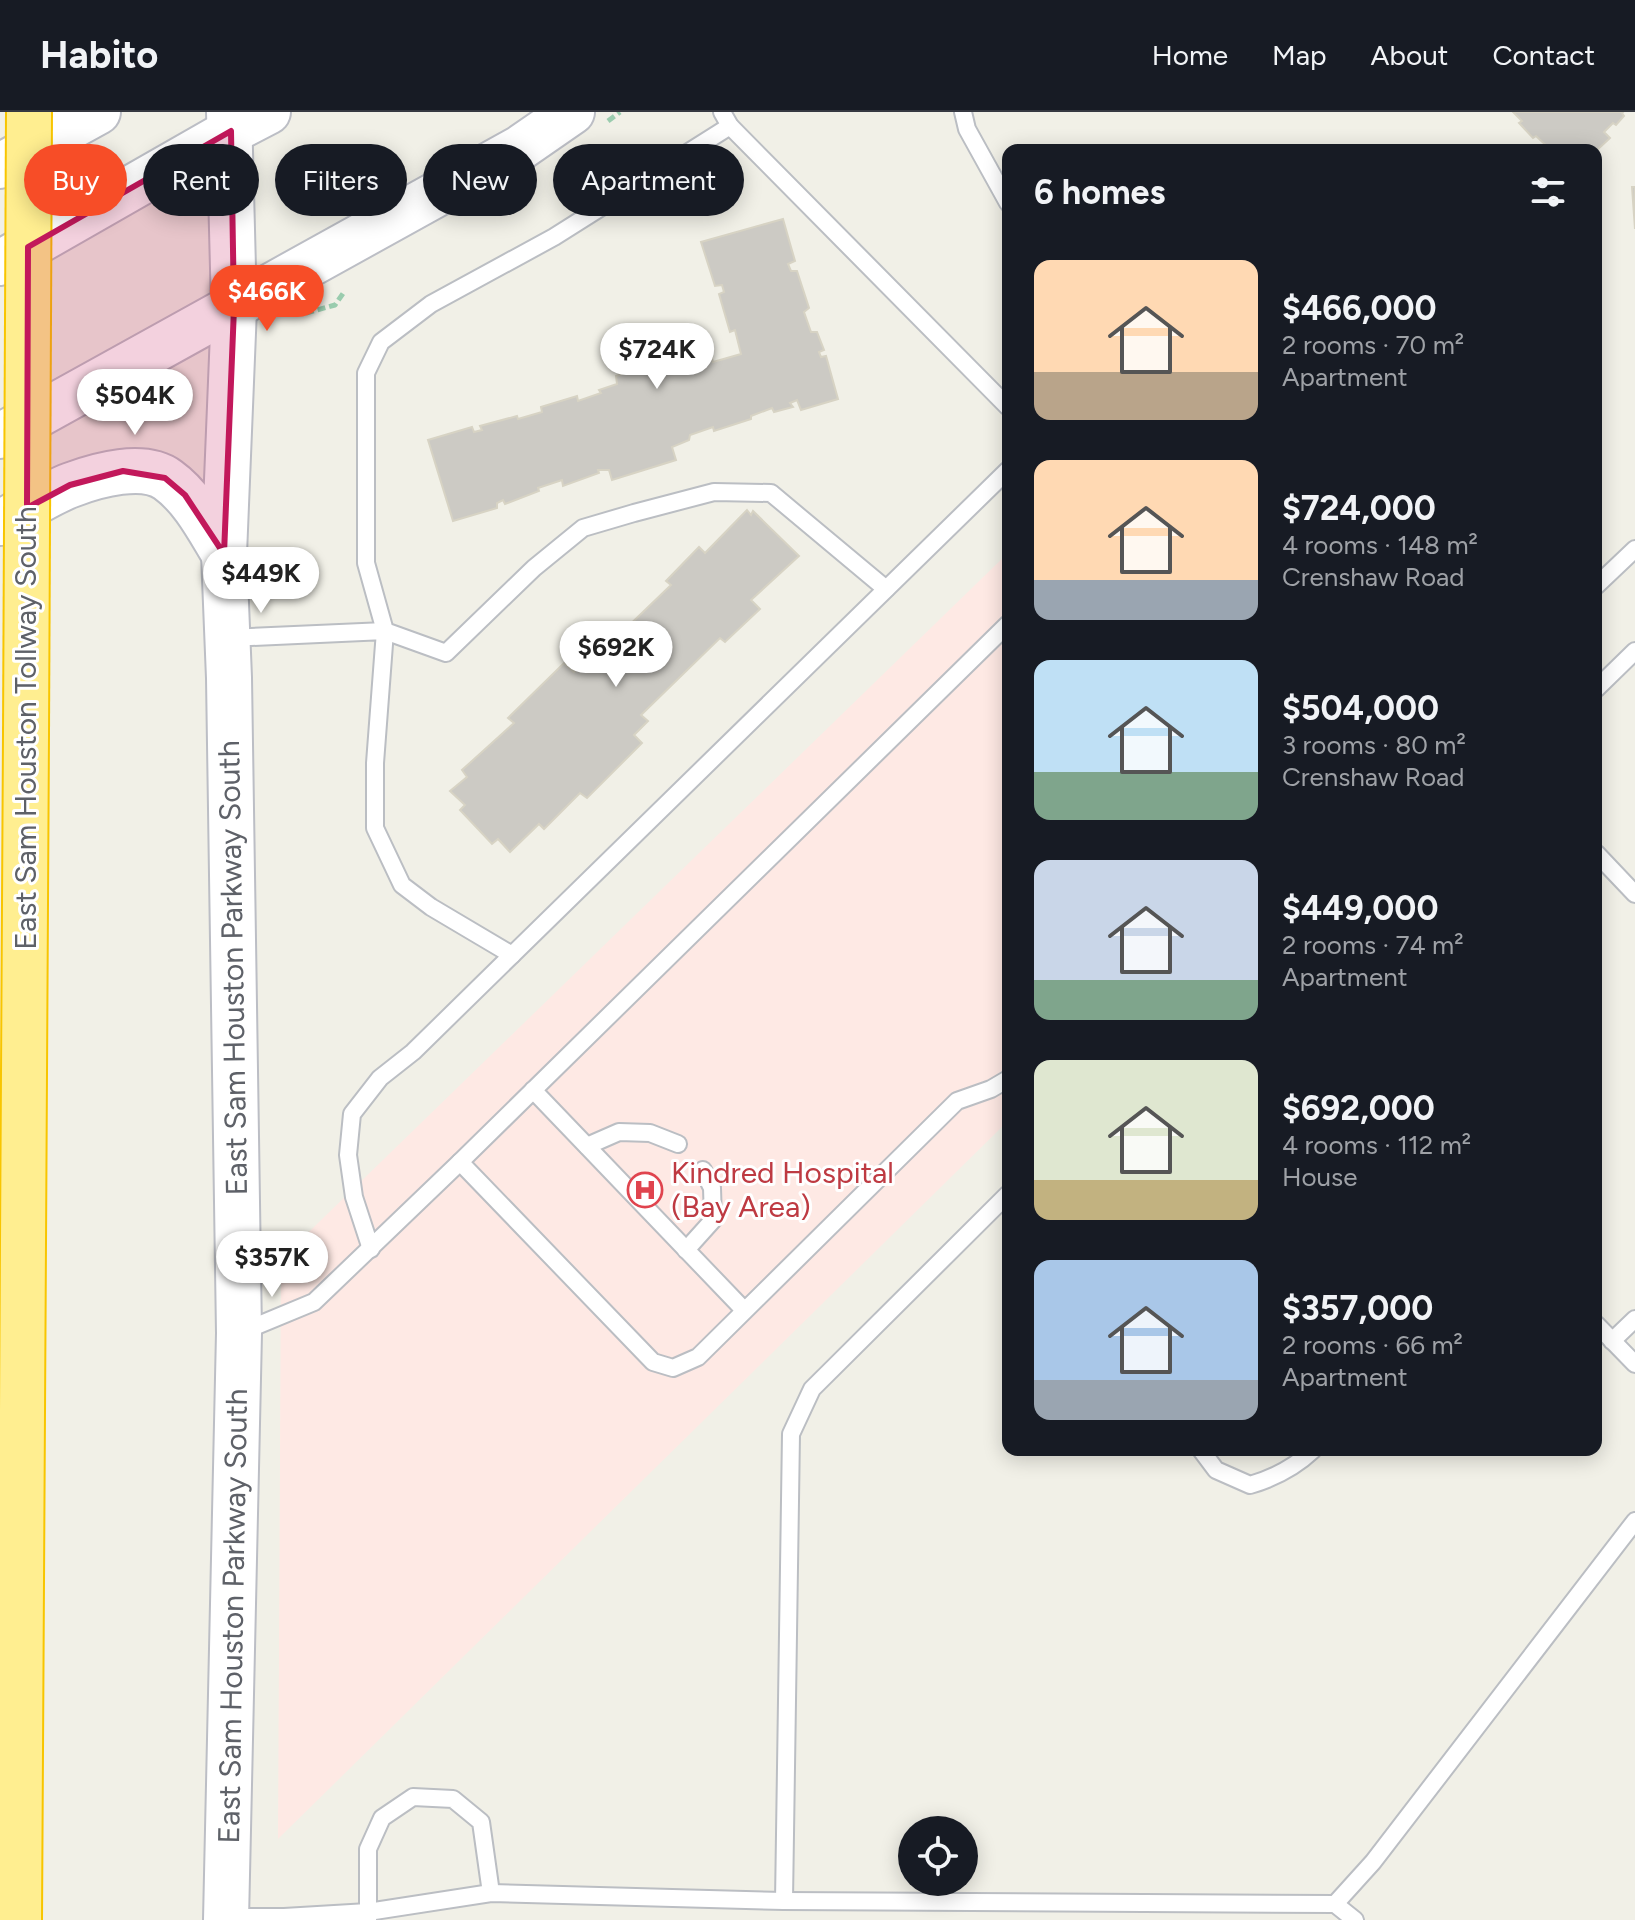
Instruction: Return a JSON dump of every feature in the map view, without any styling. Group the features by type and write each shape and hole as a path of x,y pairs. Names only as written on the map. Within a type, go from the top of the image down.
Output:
{"highway":[{"name":"East Sam Houston Tollway South","path":"19,1920 29,112"}],"main road":[{"path":"0,166 98,112"},
{"path":"0,436 520,148 572,112"},
{"path":"0,263 243,118"},
{"name":"East Sam Houston Parkway South","path":"226,1918 239,1333 224,554 243,118"},
{"path":"0,523 70,485 123,471 154,473 185,495 224,554"}],"lane":[{"path":"963,112 967,129 1002,192"},
{"path":"512,955 431,907 402,885 375,828 375,763 385,631 366,563 366,373 381,342 431,304 554,237 726,119 1002,401"},
{"path":"371,1249 354,1197 348,1155 352,1114 380,1078 413,1052 1002,476"},
{"path":"228,638 385,631 446,653 534,568 583,528 714,492 771,493 886,589"},
{"path":"1602,580 1635,549"},
{"path":"239,1333 314,1302 1002,630"},
{"path":"1602,683 1635,651"},
{"path":"1602,859 1635,894"},
{"path":"460,1162 653,1362 673,1368 698,1357 957,1101 1002,1083"},
{"path":"533,1090 744,1310"},
{"path":"587,1146 619,1132 650,1133 678,1144"},
{"path":"686,1250 713,1220 712,1188 703,1170"},
{"path":"784,1901 791,1434 812,1389 1002,1200"},
{"path":"1612,1341 1635,1319"},
{"path":"1602,1330 1635,1364"},
{"path":"1206,1456 1216,1470 1250,1485 1272,1479 1306,1456"},
{"path":"1335,1904 1373,1862 1635,1521"},
{"path":"368,1916 368,1849 382,1818 413,1797 453,1799 481,1822 491,1893"},
{"path":"226,1918 368,1916 491,1893 784,1901 1335,1904 1355,1920"},
{"path":"921,1920 922,1902"}],"highlighted area":[{"path":"231,131 234,308 224,554 185,495 165,478 123,471 70,485 27,508 28,247"}],"shaded area":[{"name":"Kindred Hospital (Bay Area)","path":"1002,559 1002,1127 278,1839 281,1259"}],"building":[{"path":"1513,112 1623,112 1624,116 1604,132 1610,138 1602,145 1545,144 1536,136 1533,138 1519,123 1522,121"},
{"path":"1632,187 1635,187 1635,229"},
{"path":"783,219 795,261 788,264 791,271 797,271 809,308 804,312 811,332 817,332 824,350 819,352 821,357 826,356 838,399 801,410 797,400 790,403 793,407 774,412 772,408 751,416 751,419 690,435 689,440 672,447 676,460 612,480 609,470 598,470 599,473 563,486 562,480 505,504 503,500 497,503 497,508 453,521 428,440 472,427 474,432 482,430 480,426 542,412 541,407 577,396 578,401 617,384 616,376 668,359 669,362 691,356 690,352 708,346 713,362 741,354 735,330 730,332 719,294 724,292 722,285 715,286 701,242"},
{"path":"747,510 751,515 753,511 799,556 751,600 760,609 725,642 720,638 641,715 648,721 634,735 642,743 587,798 580,793 544,829 539,824 510,852 498,839 492,844 460,810 465,805 450,791 467,777 462,770 514,723 508,718 564,663 574,672 587,657 591,662 671,585 666,581 699,547 705,553"}],"place":[{"name":"Kindred Hospital (Bay Area)","path":"645,1190"}]}
